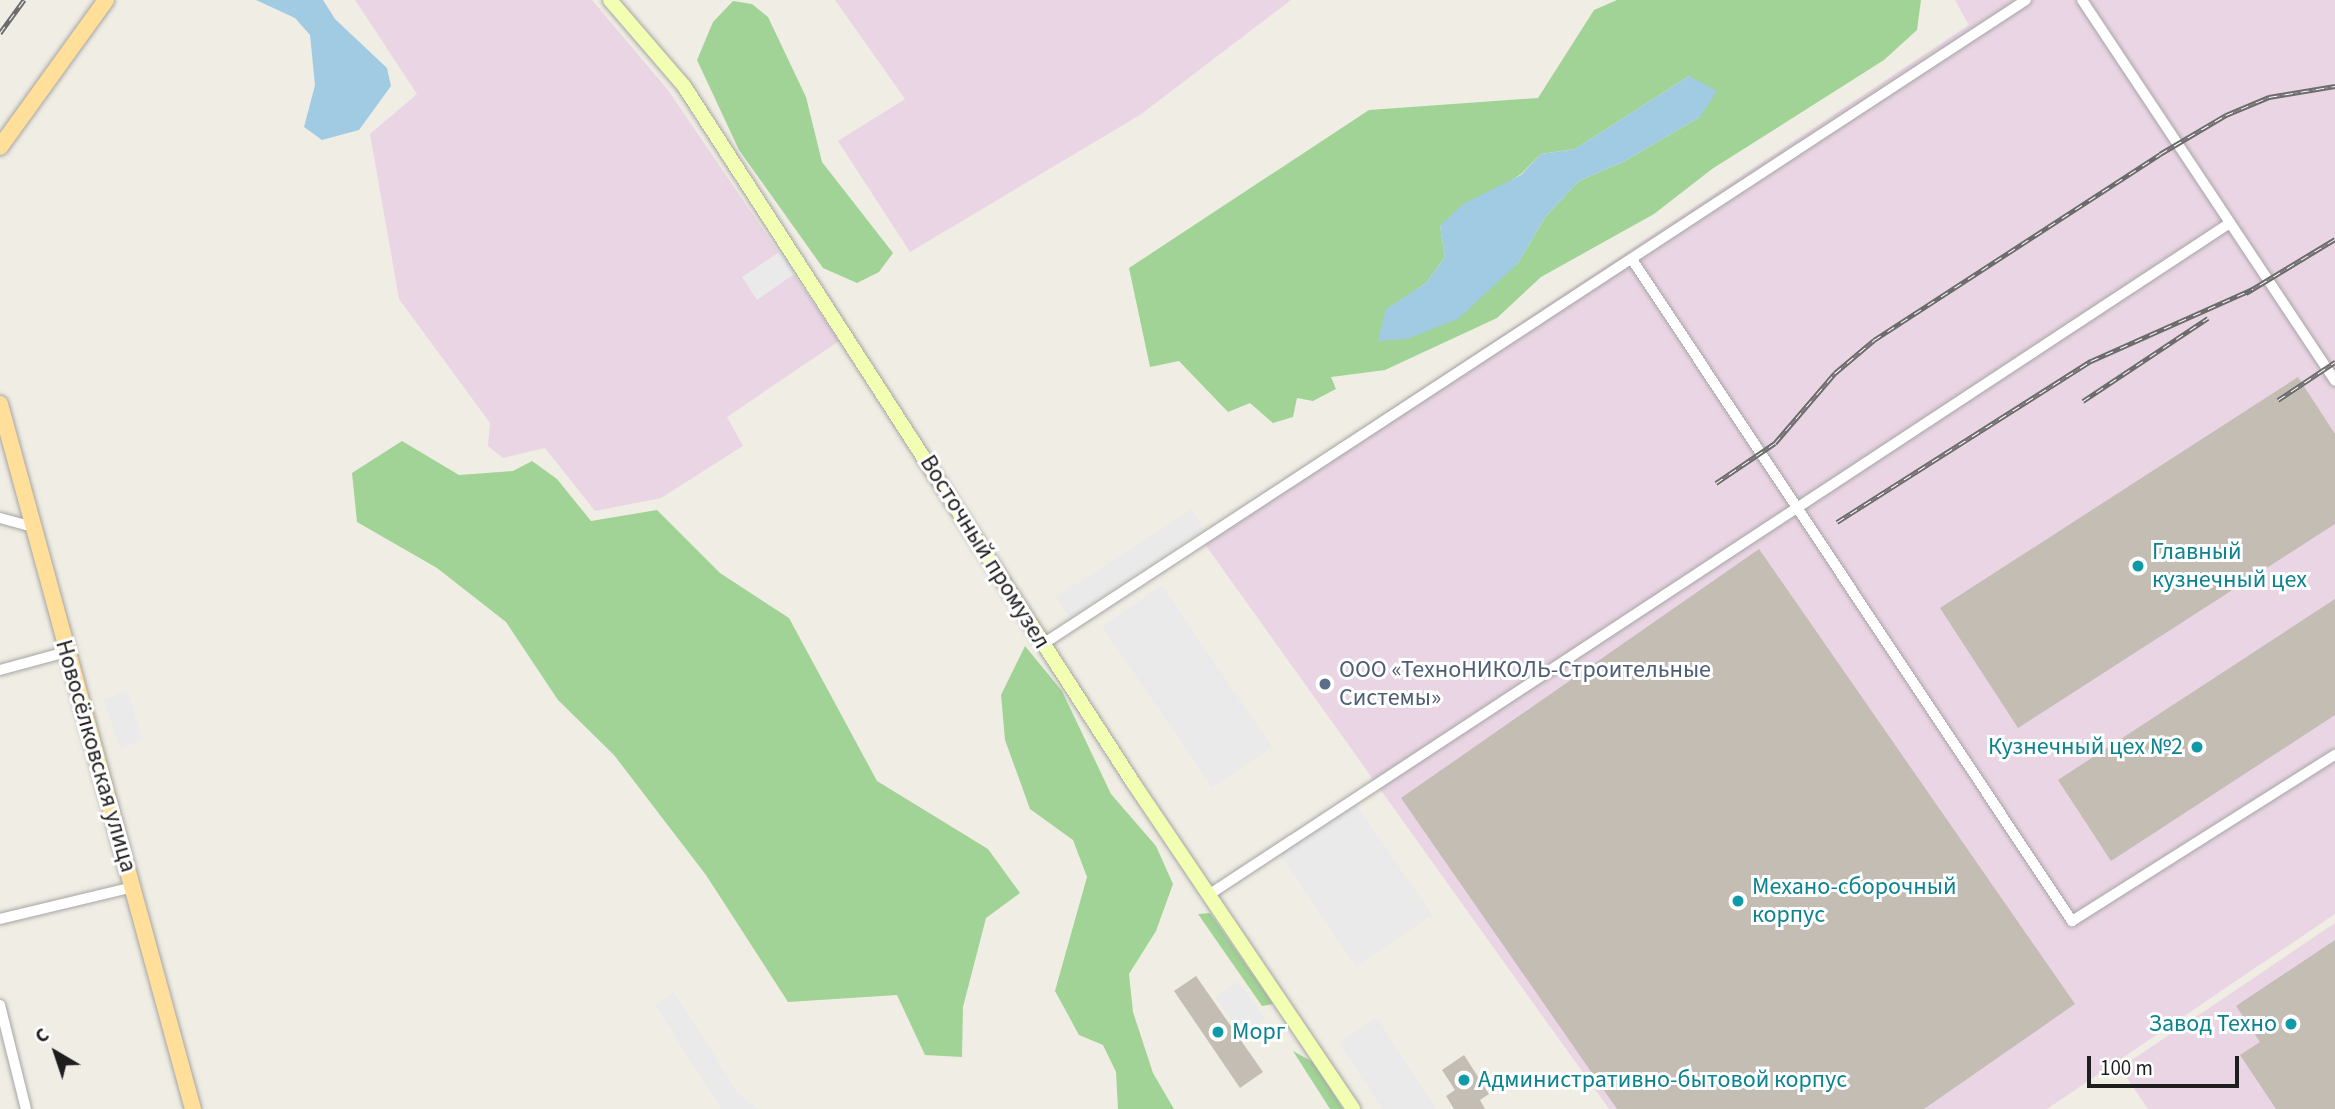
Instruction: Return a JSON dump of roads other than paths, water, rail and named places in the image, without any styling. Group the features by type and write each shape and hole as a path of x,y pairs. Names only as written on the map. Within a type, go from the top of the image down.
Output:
{"main road":[{"path":"0,147 106,0"},
{"name":"Новосёлковская улица","path":"0,404 193,1109"}],"street":[{"name":"Восточный промузел","path":"610,0 684,86 1043,644 1353,1109"},
{"path":"1043,644 1633,261 2026,0"},
{"path":"2082,0 2335,381"},
{"path":"1210,894 1795,505 2230,223"},
{"path":"1633,261 2072,921 2335,755"},
{"path":"0,518 33,527"},
{"path":"0,670 66,652"},
{"path":"0,919 133,887"},
{"path":"0,1005 26,1109"}],"water":[{"path":"256,0 323,0 335,19 387,68 391,86 359,130 322,140 304,127 315,85 310,35 295,18"},
{"path":"1689,76 1717,91 1700,117 1625,161 1579,181 1546,216 1518,263 1458,319 1407,339 1378,341 1386,309 1426,283 1445,257 1440,226 1463,204 1521,175 1541,154 1575,149"}],"railway":[{"path":"0,33 24,0"},
{"path":"1716,483 1775,443 1835,373 1874,340 2160,154 2226,115 2269,97 2335,86"},
{"path":"2246,293 2335,239"},
{"path":"1837,522 2091,361 2253,289"},
{"path":"2083,401 2208,318"},
{"path":"2278,400 2335,362"}],"place":[{"name":"Главный кузнечный цех","path":"2138,566"},
{"name":"ООО «ТехноНИКОЛЬ-Строительные Системы»","path":"1325,684"},
{"name":"Кузнечный цех №2","path":"2197,747"},
{"name":"Механо-сборочный корпус","path":"1738,901"},
{"name":"Завод Техно","path":"2291,1024"},
{"name":"Морг","path":"1218,1032"},
{"name":"Административно-бытовой корпус","path":"1464,1080"}]}
